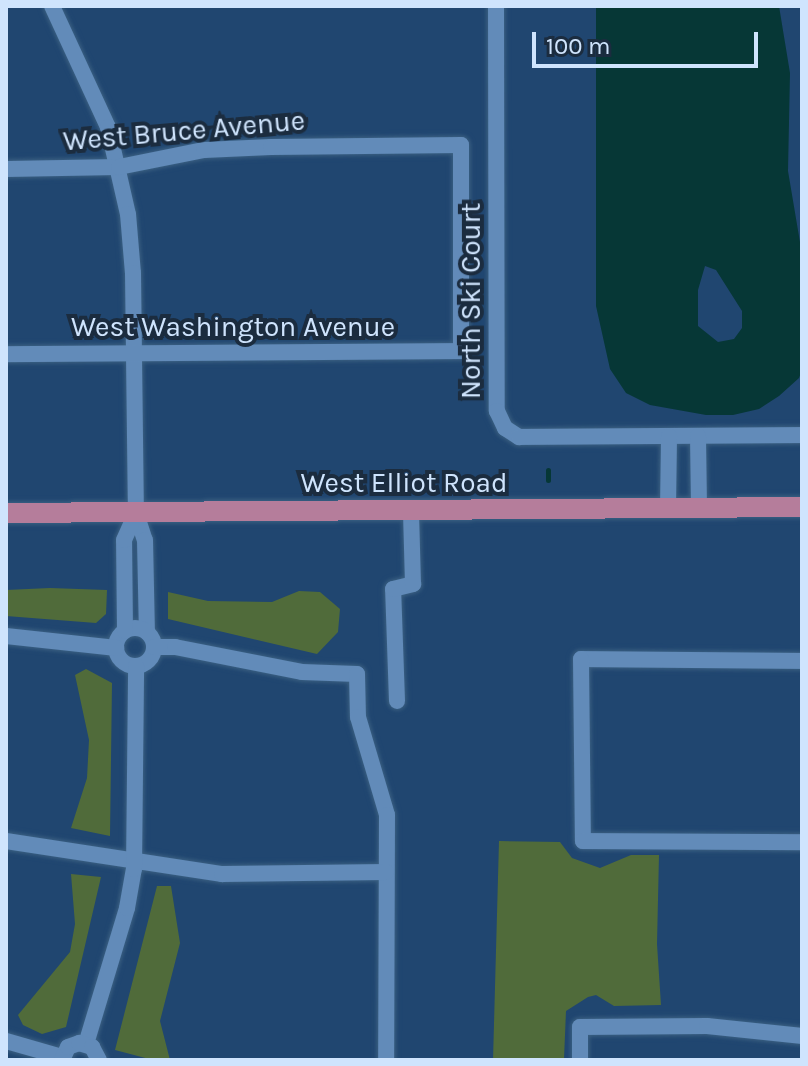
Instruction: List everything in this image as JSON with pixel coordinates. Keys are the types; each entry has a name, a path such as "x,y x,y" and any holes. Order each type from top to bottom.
{"main road":[{"name":"West Elliot Road","path":"6,513 802,507"}],"street":[{"path":"52,6 108,127 119,167 133,273 136,513 145,540 151,639 147,662 136,666 125,663 116,648"},
{"name":"North Ski Court","path":"496,6 499,420 511,434 519,437 802,435"},
{"name":"West Bruce Avenue","path":"6,169 119,167 204,150 461,145 461,351"},
{"name":"West Washington Avenue","path":"6,354 461,351"},
{"path":"668,509 669,436"},
{"path":"698,436 699,509"},
{"path":"397,701 393,589 413,584 411,511"},
{"path":"116,648 125,631 124,540 136,513"},
{"path":"125,631 136,628 151,639 175,647 302,672 357,674 358,717 387,815 386,1060"},
{"path":"6,636 116,648"},
{"path":"802,661 581,659 583,841 802,842"},
{"path":"86,1044 127,908 134,861 136,666"},
{"path":"6,841 177,869 261,876 386,872"},
{"path":"580,1060 580,1027 707,1026 802,1036"},
{"path":"6,1041 62,1059 74,1044 86,1044 96,1052 99,1060"}],"green space":[{"path":"6,590 107,590 106,614 96,623 6,616"},
{"path":"299,591 320,592 340,609 338,632 317,654 168,619 168,592 208,601 272,602"},
{"path":"86,669 112,683 110,836 71,828 87,778 89,740 75,675"},
{"path":"499,841 560,842 572,858 600,868 631,855 659,855 657,944 661,1005 614,1006 596,995 588,997 566,1011 564,1060 493,1060"},
{"path":"71,874 101,877 66,1027 42,1034 23,1025 18,1015 70,952 75,924"},
{"path":"157,886 171,886 180,943 160,1021 170,1060 153,1060 115,1050"}],"shaded area":[{"path":"596,6 779,6 790,73 788,171 802,254 802,370 799,378 759,409 733,415 706,415 650,405 626,393 610,369 596,306","holes":["705,266 716,270 742,311 742,328 734,339 718,342 698,326 698,290"]}],"waterway":[{"path":"548,470 548,480"}]}
